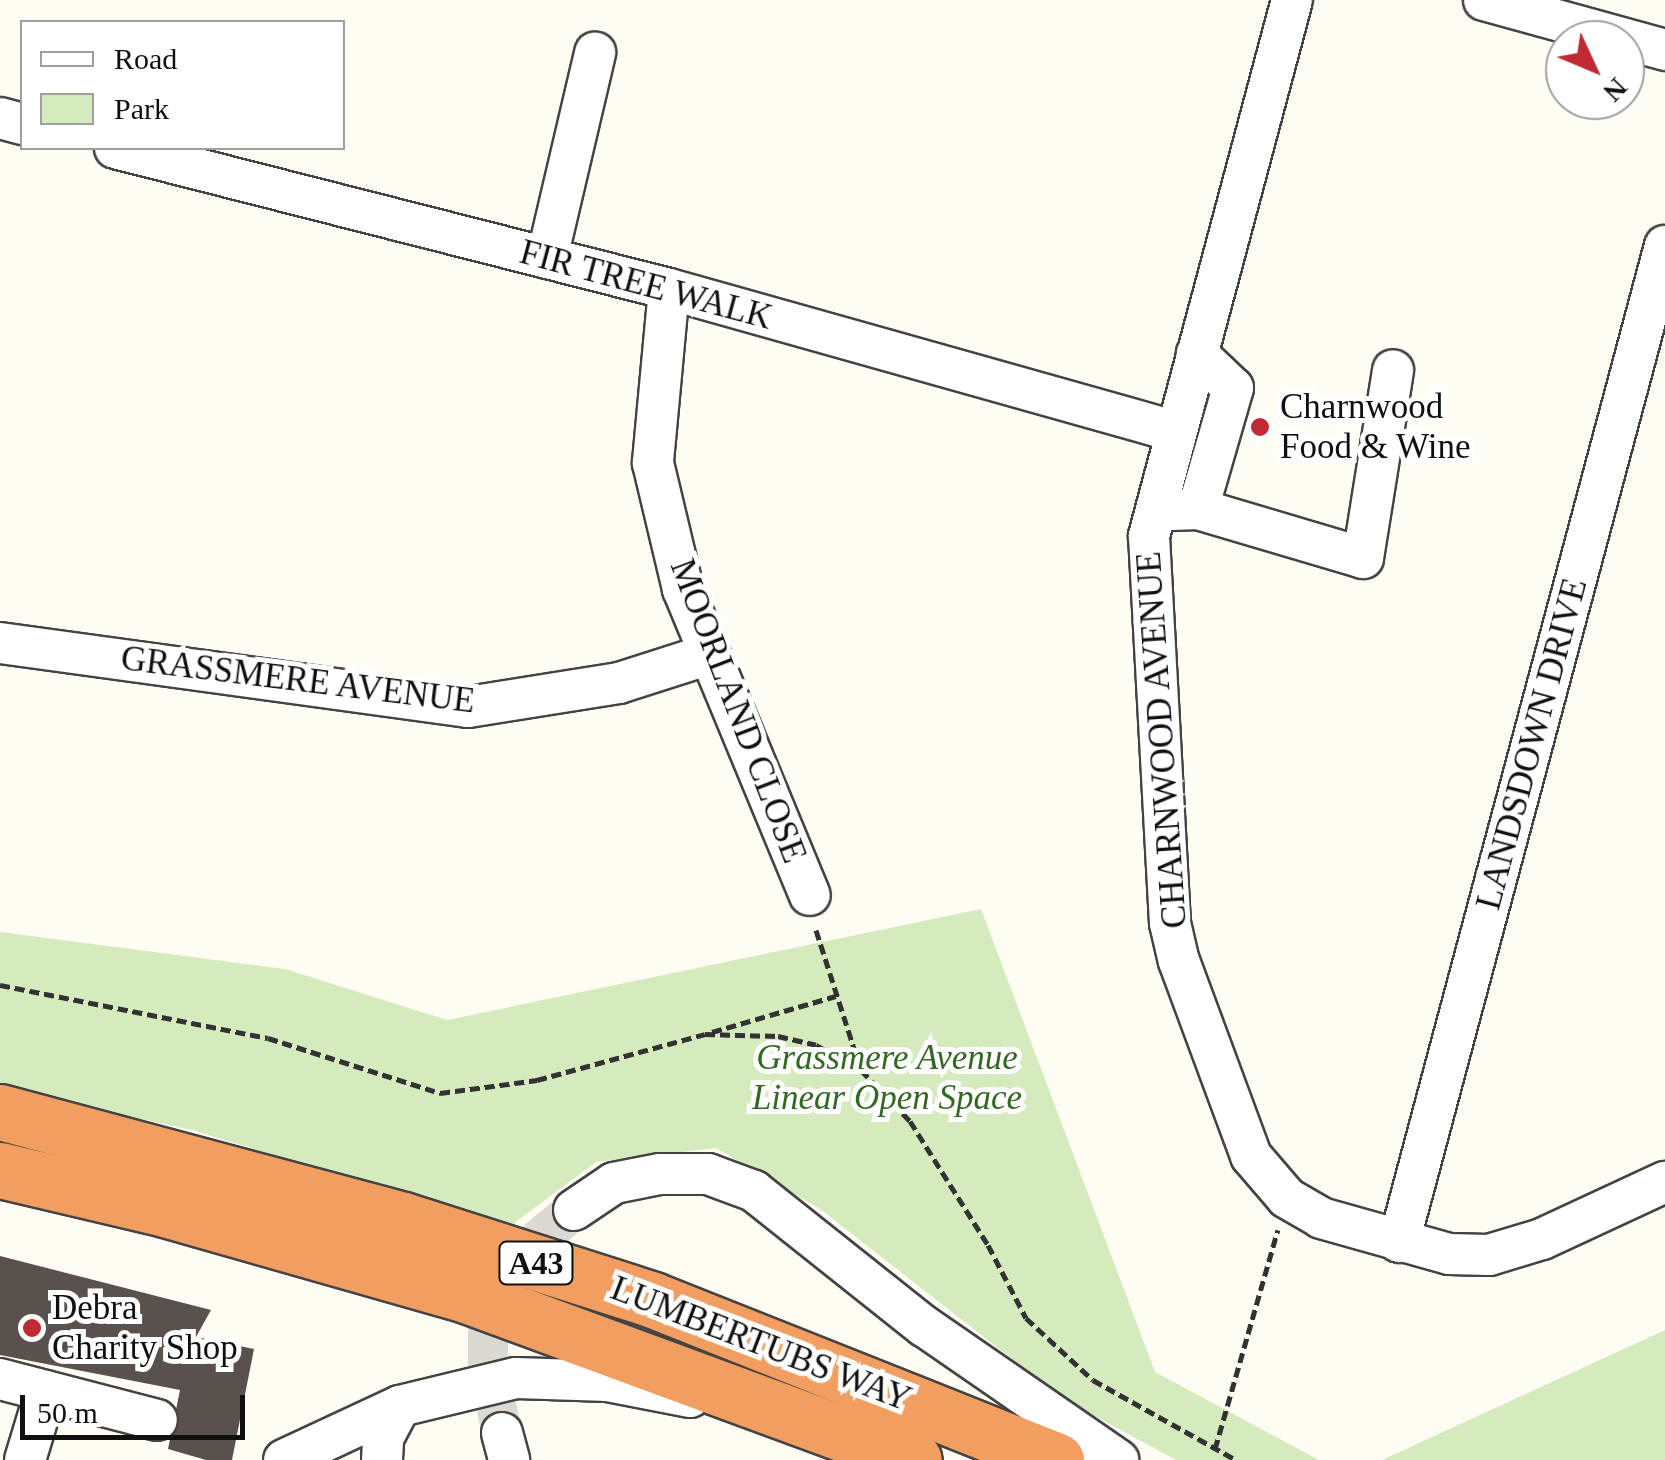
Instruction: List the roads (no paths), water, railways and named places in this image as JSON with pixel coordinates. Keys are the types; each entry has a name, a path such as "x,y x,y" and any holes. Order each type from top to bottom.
{"highway":[{"name":"LUMBERTUBS WAY","path":"0,1112 402,1220 653,1300 1056,1460"},
{"name":"LUMBERTUBS WAY","path":"0,1170 165,1209 466,1296 914,1460"}],"street":[{"name":"CHARNWOOD AVENUE","path":"1292,0 1149,536 1170,922 1179,962 1251,1156 1287,1198 1321,1218 1448,1254 1489,1255 1542,1239 1665,1182"},
{"path":"1484,0 1665,50"},
{"path":"547,258 596,53"},
{"name":"FIR TREE WALK","path":"123,150 669,289 1174,431"},
{"name":"LANDSDOWN DRIVE","path":"1399,1242 1665,246"},
{"name":"MOORLAND CLOSE","path":"669,289 653,463 683,589 810,895"},
{"name":"CHARNWOOD AVENUE","path":"1153,511 1198,508 1233,388 1197,354"},
{"path":"1198,508 1363,558 1392,370"},
{"name":"GRASSMERE AVENUE","path":"0,643 468,707 619,683 710,654"},
{"path":"574,1210 614,1183 660,1174 708,1174 754,1191 924,1326 1118,1460"},
{"path":"308,1456 400,1406 516,1378 608,1381 682,1398 744,1395"},
{"path":"0,1379 158,1420"},
{"path":"25,1460 46,1391"},
{"path":"382,1460 383,1438 400,1406"}],"tunnel":[{"path":"502,1433 488,1366 488,1323 504,1284 534,1243 574,1210"}],"place":[{"name":"Charnwood Food & Wine","path":"1260,427"},
{"name":"Debra Charity Shop","path":"32,1328"}],"park label":[{"name":"Grassmere Avenue Linear Open Space","path":"887,1078"}]}
